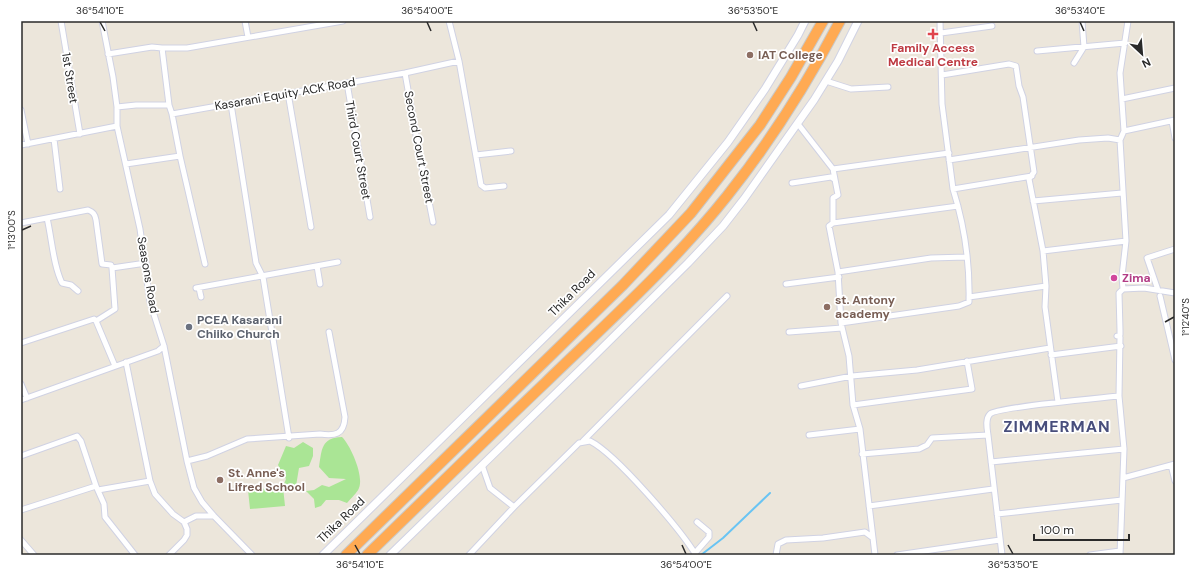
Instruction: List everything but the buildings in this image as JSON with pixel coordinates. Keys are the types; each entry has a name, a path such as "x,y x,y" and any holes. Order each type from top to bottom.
{"highway":[{"path":"346,555 623,285 686,218 716,183 760,125 791,77 823,21"},
{"path":"367,555 630,301 702,225 726,197 770,137 802,89 840,21"}],"main road":[{"name":"Thika Road","path":"323,555 668,215 747,117 794,42 805,21"},
{"path":"390,555 688,263 723,226 798,124 838,61 858,21"}],"street":[{"name":"1st Street","path":"61,21 80,134"},
{"name":"Seasons Road","path":"102,21 117,107 117,126 146,263 150,302 164,346 187,461 197,495 249,554"},
{"path":"245,21 248,37"},
{"path":"108,54 152,47 187,48 343,21"},
{"path":"449,21 459,61 482,187 504,186"},
{"path":"789,332 842,326 959,306 970,302 966,257 958,206 953,189 942,104 940,21"},
{"path":"1074,63 1084,47 1082,21"},
{"path":"1090,555 1120,553 1124,449 1119,396 1121,346 1120,337 1118,336 1120,335 1119,293 1123,289 1122,272 1126,241 1120,140 1124,131 1120,73 1128,21"},
{"path":"941,33 992,26"},
{"path":"1036,51 1125,43"},
{"path":"162,48 169,105 205,264"},
{"name":"Kasarani Equity ACK Road","path":"172,114 405,73 459,61"},
{"path":"942,75 1015,64 1019,86 1024,97 1034,172 1030,178 1043,251 1046,286 1045,308 1058,402"},
{"name":"Second Court Street","path":"405,73 433,222"},
{"path":"826,80 851,89 888,87"},
{"name":"Third Court Street","path":"347,83 370,217"},
{"path":"1122,99 1175,88"},
{"path":"288,93 311,227"},
{"path":"231,104 256,263 263,277 289,438"},
{"path":"117,107 136,105 169,105"},
{"path":"21,110 28,144"},
{"path":"1124,131 1173,120 1175,138"},
{"path":"798,124 833,169 838,194 832,198 833,223"},
{"path":"21,145 117,126"},
{"path":"949,160 1030,147 1101,138 1120,140"},
{"path":"54,139 60,189"},
{"path":"476,156 511,151"},
{"path":"833,169 948,153"},
{"path":"126,164 180,156"},
{"path":"953,189 1033,175"},
{"path":"792,182 831,177 834,179"},
{"path":"1033,201 1122,193"},
{"path":"875,555 860,429 854,405 852,376 842,326 838,275 829,226 833,223 958,206"},
{"path":"21,223 88,210 95,215 102,264 111,265 112,268 115,309 96,321 94,319 21,343"},
{"path":"47,218 56,259 56,272 62,283 71,285 78,291"},
{"path":"1043,251 1126,241"},
{"path":"1158,290 1147,258 1175,249"},
{"path":"786,284 931,258 966,257"},
{"path":"201,297 197,288 338,262"},
{"path":"112,268 146,263"},
{"path":"317,266 320,284"},
{"path":"970,297 1046,286"},
{"path":"1123,289 1158,290 1175,293"},
{"path":"469,555 490,535 514,507 583,441 727,296"},
{"path":"1160,296 1175,360"},
{"path":"96,321 115,366"},
{"path":"187,461 207,456 247,439 289,438 320,434 331,435 341,431 344,426 345,418 330,332"},
{"path":"21,400 158,351 164,346"},
{"path":"1051,355 1121,346"},
{"path":"801,386 852,376 917,370 1050,348"},
{"path":"854,405 972,390 967,361"},
{"path":"126,362 150,481 155,494 184,522 187,535 169,555"},
{"path":"21,384 27,398"},
{"path":"1002,555 987,418 991,413 1058,402 1119,396"},
{"path":"809,435 860,429"},
{"path":"862,454 919,449 927,445 932,438 988,435"},
{"path":"21,456 77,436 81,441 104,504 104,513 135,555"},
{"path":"583,441 590,441 594,443 627,473 671,522 695,554 709,537 709,532 697,522"},
{"path":"991,462 1124,449"},
{"path":"1123,478 1173,464 1175,481"},
{"path":"482,465 486,481 490,488 514,507"},
{"path":"21,510 97,488 150,481"},
{"path":"869,506 994,489"},
{"path":"997,514 1122,500"},
{"path":"184,522 196,516 214,516"},
{"path":"776,555 778,544 786,540 823,538 865,532 873,538"},
{"path":"21,540 34,555"},
{"path":"897,555 1000,540"}],"green space":[{"path":"342,437 346,441 356,461 360,476 359,488 347,503 339,500 326,500 321,506 315,508 314,499 306,491 314,490 322,485 329,487 346,479 329,478 319,467 322,450 326,442"},
{"path":"303,442 313,448 313,456 309,466 299,468 296,486 284,484 286,479 278,465 286,446 294,448"},
{"path":"283,487 285,506 250,509 248,490"}],"waterway":[{"path":"701,555 723,538 770,493"}],"place":[{"name":"Family Access Medical Centre","path":"933,34"},
{"name":"IAT College","path":"750,55"},
{"name":"Zima","path":"1114,278"},
{"name":"st. Antony academy","path":"827,307"},
{"name":"PCEA Kasarani Chiiko Church","path":"189,327"},
{"name":"St. Anne's Lifred School","path":"220,480"}],"district":[{"name":"ZIMMERMAN","path":"1057,426"}]}
